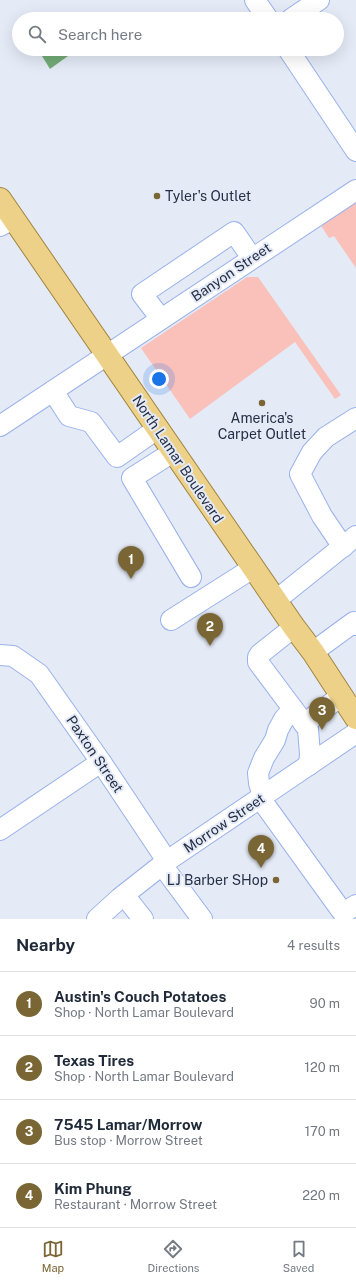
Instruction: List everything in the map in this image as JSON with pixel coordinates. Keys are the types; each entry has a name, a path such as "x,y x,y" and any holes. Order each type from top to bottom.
{"main road":[{"name":"North Lamar Boulevard","path":"0,199 7,222 107,355 275,601 313,652 356,718"}],"street":[{"path":"255,0 263,12"},
{"path":"301,12 319,0"},
{"path":"293,56 356,151"},
{"name":"Banyon Street","path":"0,426 356,190"},
{"path":"161,319 142,294 234,232 252,258"},
{"path":"53,391 69,416 91,422 117,457 157,429"},
{"path":"275,601 349,541 322,516 300,474 312,452 326,437 356,418"},
{"path":"174,452 132,478 191,577"},
{"path":"171,620 253,568"},
{"path":"313,652 355,623"},
{"path":"294,627 260,654 258,657 258,662 308,729 310,754 309,765"},
{"name":"Paxton Street","path":"6,655 39,674 101,762 202,919"},
{"path":"341,696 299,717 284,719 258,773 262,797 349,912"},
{"name":"Morrow Street","path":"97,919 124,895 165,863 356,733"},
{"path":"0,830 101,762"},
{"path":"124,895 143,919"}],"shaded area":[{"path":"42,56 68,56 50,69"},
{"path":"356,200 356,268 334,236 329,238 320,224"},
{"path":"247,277 258,277 341,395 335,399 295,342 190,419 141,348"}],"place":[{"name":"Tyler's Outlet","path":"157,196"},
{"name":"America's Carpet Outlet","path":"262,403"},
{"name":"Austin's Couch Potatoes","path":"131,579"},
{"name":"Texas Tires","path":"210,646"},
{"name":"7545 Lamar/Morrow","path":"322,730"},
{"name":"Kim Phung","path":"261,868"},
{"name":"LJ Barber SHop","path":"276,880"}]}
